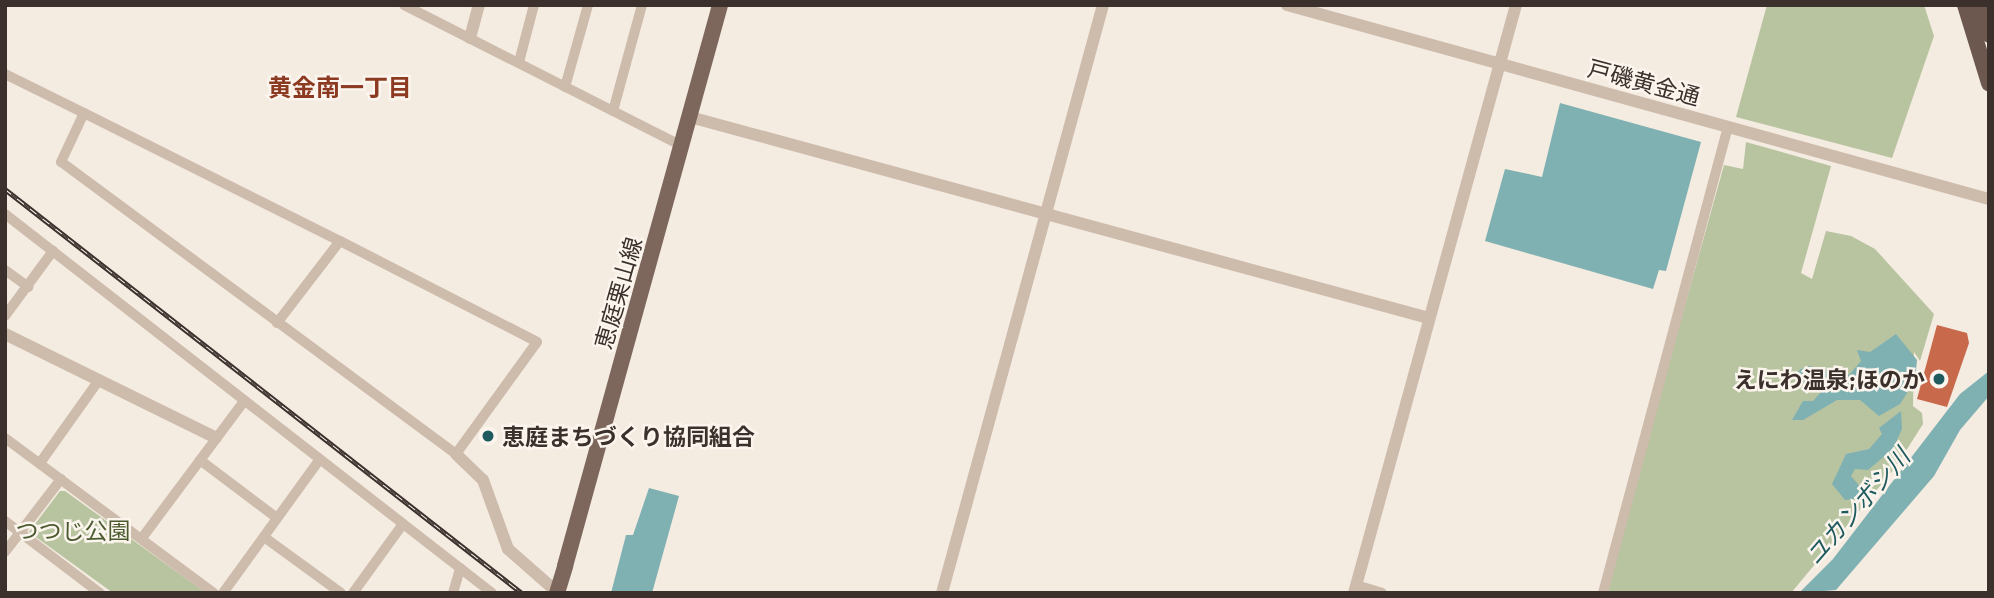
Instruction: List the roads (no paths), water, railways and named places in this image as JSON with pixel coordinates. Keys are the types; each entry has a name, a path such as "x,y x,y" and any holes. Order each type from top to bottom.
{"highway":[{"path":"1965,5 1989,83"},
{"path":"1980,5 1989,35"}],"main road":[{"name":"恵庭栗山線","path":"557,593 720,5"}],"street":[{"path":"404,5 418,8 470,38 682,146"},
{"path":"470,38 479,5"},
{"path":"519,62 534,5"},
{"path":"565,87 588,5"},
{"path":"613,111 642,5"},
{"path":"942,593 1103,5"},
{"name":"戸磯黄金通","path":"1287,5 1989,199"},
{"path":"1382,593 1355,589 1516,5"},
{"path":"5,74 537,342 456,454"},
{"path":"84,113 61,162 456,454 482,480 508,549 557,593"},
{"path":"690,117 1046,210 1429,318"},
{"path":"1603,593 1728,127"},
{"path":"5,214 492,593"},
{"path":"277,323 340,241"},
{"path":"5,316 53,251"},
{"path":"5,270 28,287"},
{"path":"5,334 216,438"},
{"path":"40,463 99,380"},
{"path":"142,538 244,401"},
{"path":"5,438 215,593"},
{"path":"223,593 320,459"},
{"path":"200,460 277,518"},
{"path":"5,552 61,479"},
{"path":"5,521 100,593"},
{"path":"353,593 403,524"},
{"path":"264,537 341,593"},
{"path":"453,593 460,568"}],"water":[{"path":"1560,103 1701,142 1666,271 1659,270 1653,289 1485,241 1505,169 1542,177"},
{"path":"1896,334 1917,360 1915,381 1900,404 1879,416 1860,400 1837,400 1803,420 1792,420 1803,401 1813,401 1821,392 1792,377 1801,369 1809,366 1849,375 1861,361 1857,350 1870,352"},
{"path":"1989,371 1989,396 1960,430 1934,476 1836,590 1799,593 1833,559 1960,394"},
{"path":"1901,411 1902,429 1893,449 1868,470 1855,469 1851,476 1862,489 1855,499 1845,500 1832,484 1846,454 1869,449 1882,434 1879,428"},
{"path":"649,488 679,496 652,593 611,593 626,535 633,535"}],"railway":[{"path":"5,189 522,593"}],"place":[{"name":"えにわ温泉;ほのか","path":"1939,379"},
{"name":"恵庭まちづくり協同組合","path":"488,436"}],"district":[{"name":"黄金南一丁目","path":"340,87"}],"water label":[{"name":"ユカンボシ川","path":"1857,506"}],"park label":[{"name":"つつじ公園","path":"73,530"}]}
